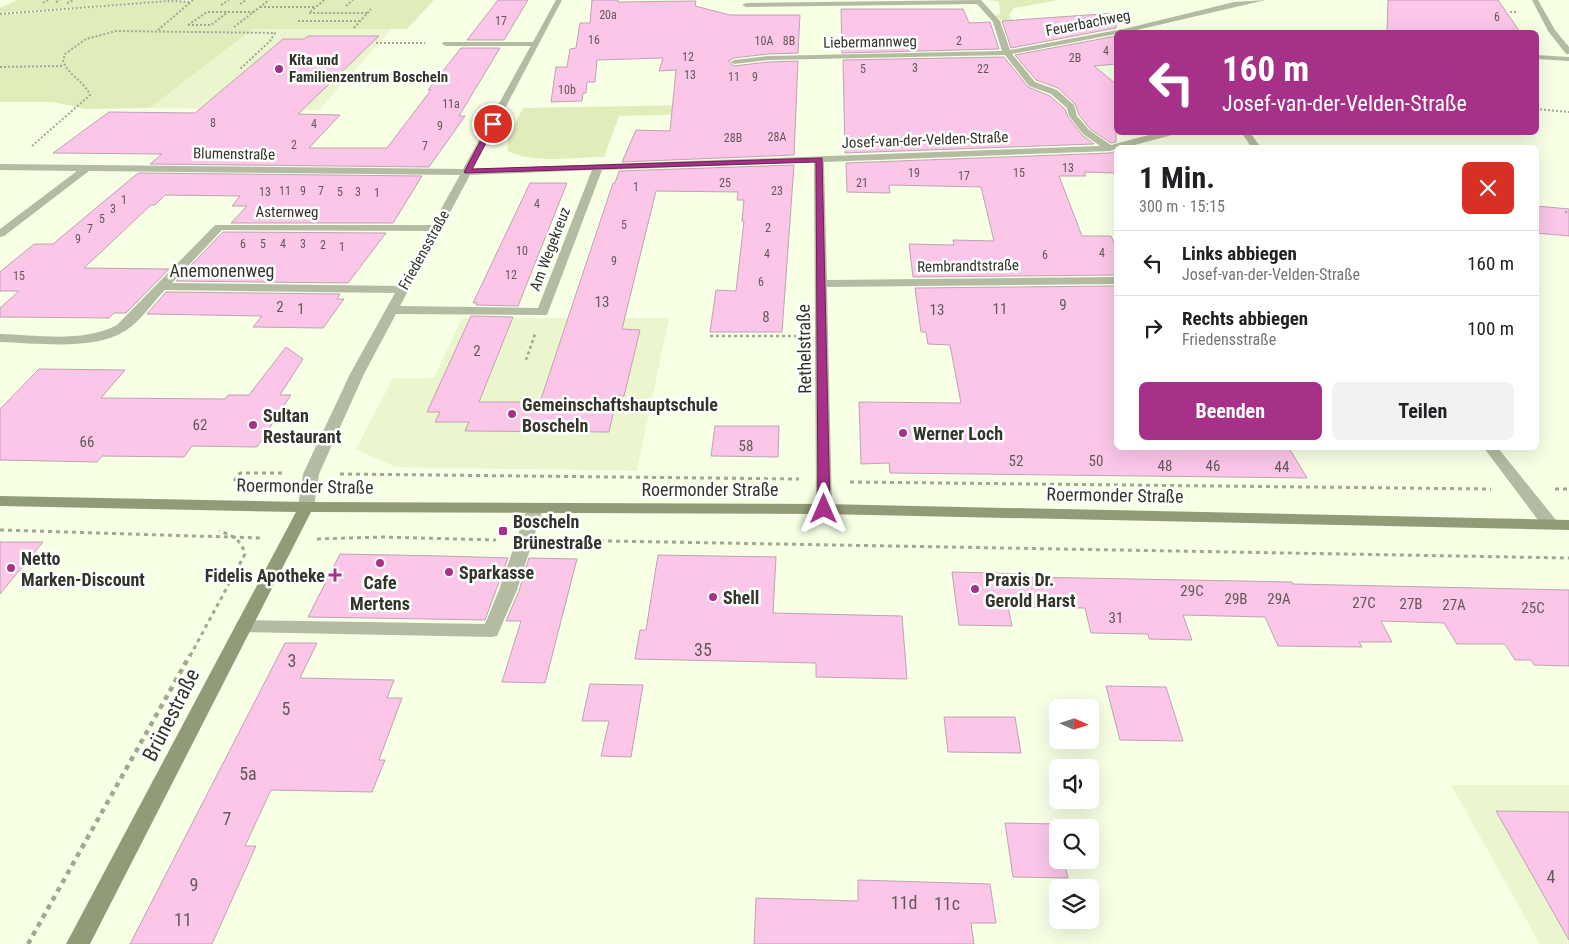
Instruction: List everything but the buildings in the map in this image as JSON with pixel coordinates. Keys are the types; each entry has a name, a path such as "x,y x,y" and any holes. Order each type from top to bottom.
{"main road":[{"name":"Roermonder Straße","path":"0,501 306,507 824,509 1569,525"},
{"name":"Brünestraße","path":"78,944 306,507"}],"street":[{"name":"Friedensstraße","path":"306,507 312,474 357,374 559,0"},
{"name":"Feuerbachweg","path":"1128,30 1234,4 1263,0"},
{"path":"1535,0 1547,23 1569,52"},
{"path":"746,5 977,1 996,21 1007,53 1032,84 1054,92 1071,107 1073,116 1086,132 1110,148"},
{"name":"Feuerbachweg","path":"1007,53 1114,33"},
{"path":"446,44 535,44"},
{"name":"Liebermannweg","path":"734,62 768,58 1007,53"},
{"path":"1539,57 1569,58"},
{"name":"Josef-van-der-Velden-Straße","path":"1122,145 1161,135"},
{"name":"Josef-van-der-Velden-Straße","path":"467,172 819,160 1114,147"},
{"name":"Rethelstraße","path":"819,160 824,509"},
{"name":"Blumenstraße","path":"3,167 467,172"},
{"path":"0,234 87,168"},
{"name":"Am Wegekreuz","path":"392,310 543,312 598,168"},
{"name":"Asternweg","path":"162,286 219,227 437,228"},
{"name":"Rembrandtstraße","path":"821,284 1114,280"},
{"name":"Anemonenweg","path":"0,338 88,339 107,336 122,327 162,286 403,290"},
{"path":"1492,450 1550,524"},
{"path":"244,626 491,631 508,590 535,509"}],"path":[{"path":"43,3 48,0"},
{"path":"56,2 60,0"},
{"path":"68,3 74,0"},
{"path":"221,5 229,0"},
{"path":"240,4 246,0"},
{"path":"234,27 269,0"},
{"path":"324,0 309,13 367,13"},
{"path":"346,6 352,0"},
{"path":"0,14 192,1"},
{"path":"158,31 192,1"},
{"path":"260,7 316,7"},
{"path":"354,28 371,10"},
{"path":"228,12 211,25 188,25 206,12 228,12 254,12"},
{"path":"298,21 361,21"},
{"path":"64,66 65,54 86,39 98,34 116,31 275,33 270,41 239,70"},
{"path":"376,43 446,44"},
{"path":"0,68 64,66 82,80 87,86 90,95 3,167"},
{"path":"1539,109 1569,112"},
{"path":"710,336 822,336"},
{"path":"312,474 788,478 824,481 1569,489"},
{"path":"0,530 238,538 381,537 1569,558"},
{"path":"28,944 150,730 245,554 243,545 238,538 216,530"}],"shaded area":[{"path":"17,0 191,0 0,13 0,8"},
{"path":"193,0 434,0 407,29 253,29 150,108 86,109 53,102 0,102 0,15 191,2"},
{"path":"988,0 1059,0 1014,8 1009,15 1014,22 1006,24 996,16 1000,13 999,2"},
{"name":"Kita und Familienzentrum Boscheln","path":"253,29 392,29 319,110 150,108"},
{"path":"694,105 694,114 619,116 604,157 542,159 518,155 508,151 508,140 523,108"},
{"name":"Gemeinschaftshauptschule Boscheln","path":"462,318 669,318 637,471 395,467 356,449 393,378 434,378"},
{"path":"1451,785 1569,785 1569,944 1540,944"}],"place":[{"name":"Kita und Familienzentrum Boscheln","path":"279,69"},
{"name":"Gemeinschaftshauptschule Boscheln","path":"512,414"},
{"name":"Sultan Restaurant","path":"253,425"},
{"name":"Werner Loch","path":"903,433"},
{"name":"Boscheln Brünestraße","path":"503,531"},
{"name":"Cafe Mertens","path":"380,563"},
{"name":"Netto Marken-Discount","path":"11,568"},
{"name":"Sparkasse","path":"449,572"},
{"name":"Fidelis Apotheke","path":"335,575"},
{"name":"Praxis Dr. Gerold Harst","path":"975,589"},
{"name":"Shell","path":"713,597"}],"route":[{"path":"493,124 467,172 819,160 824,509"}]}
